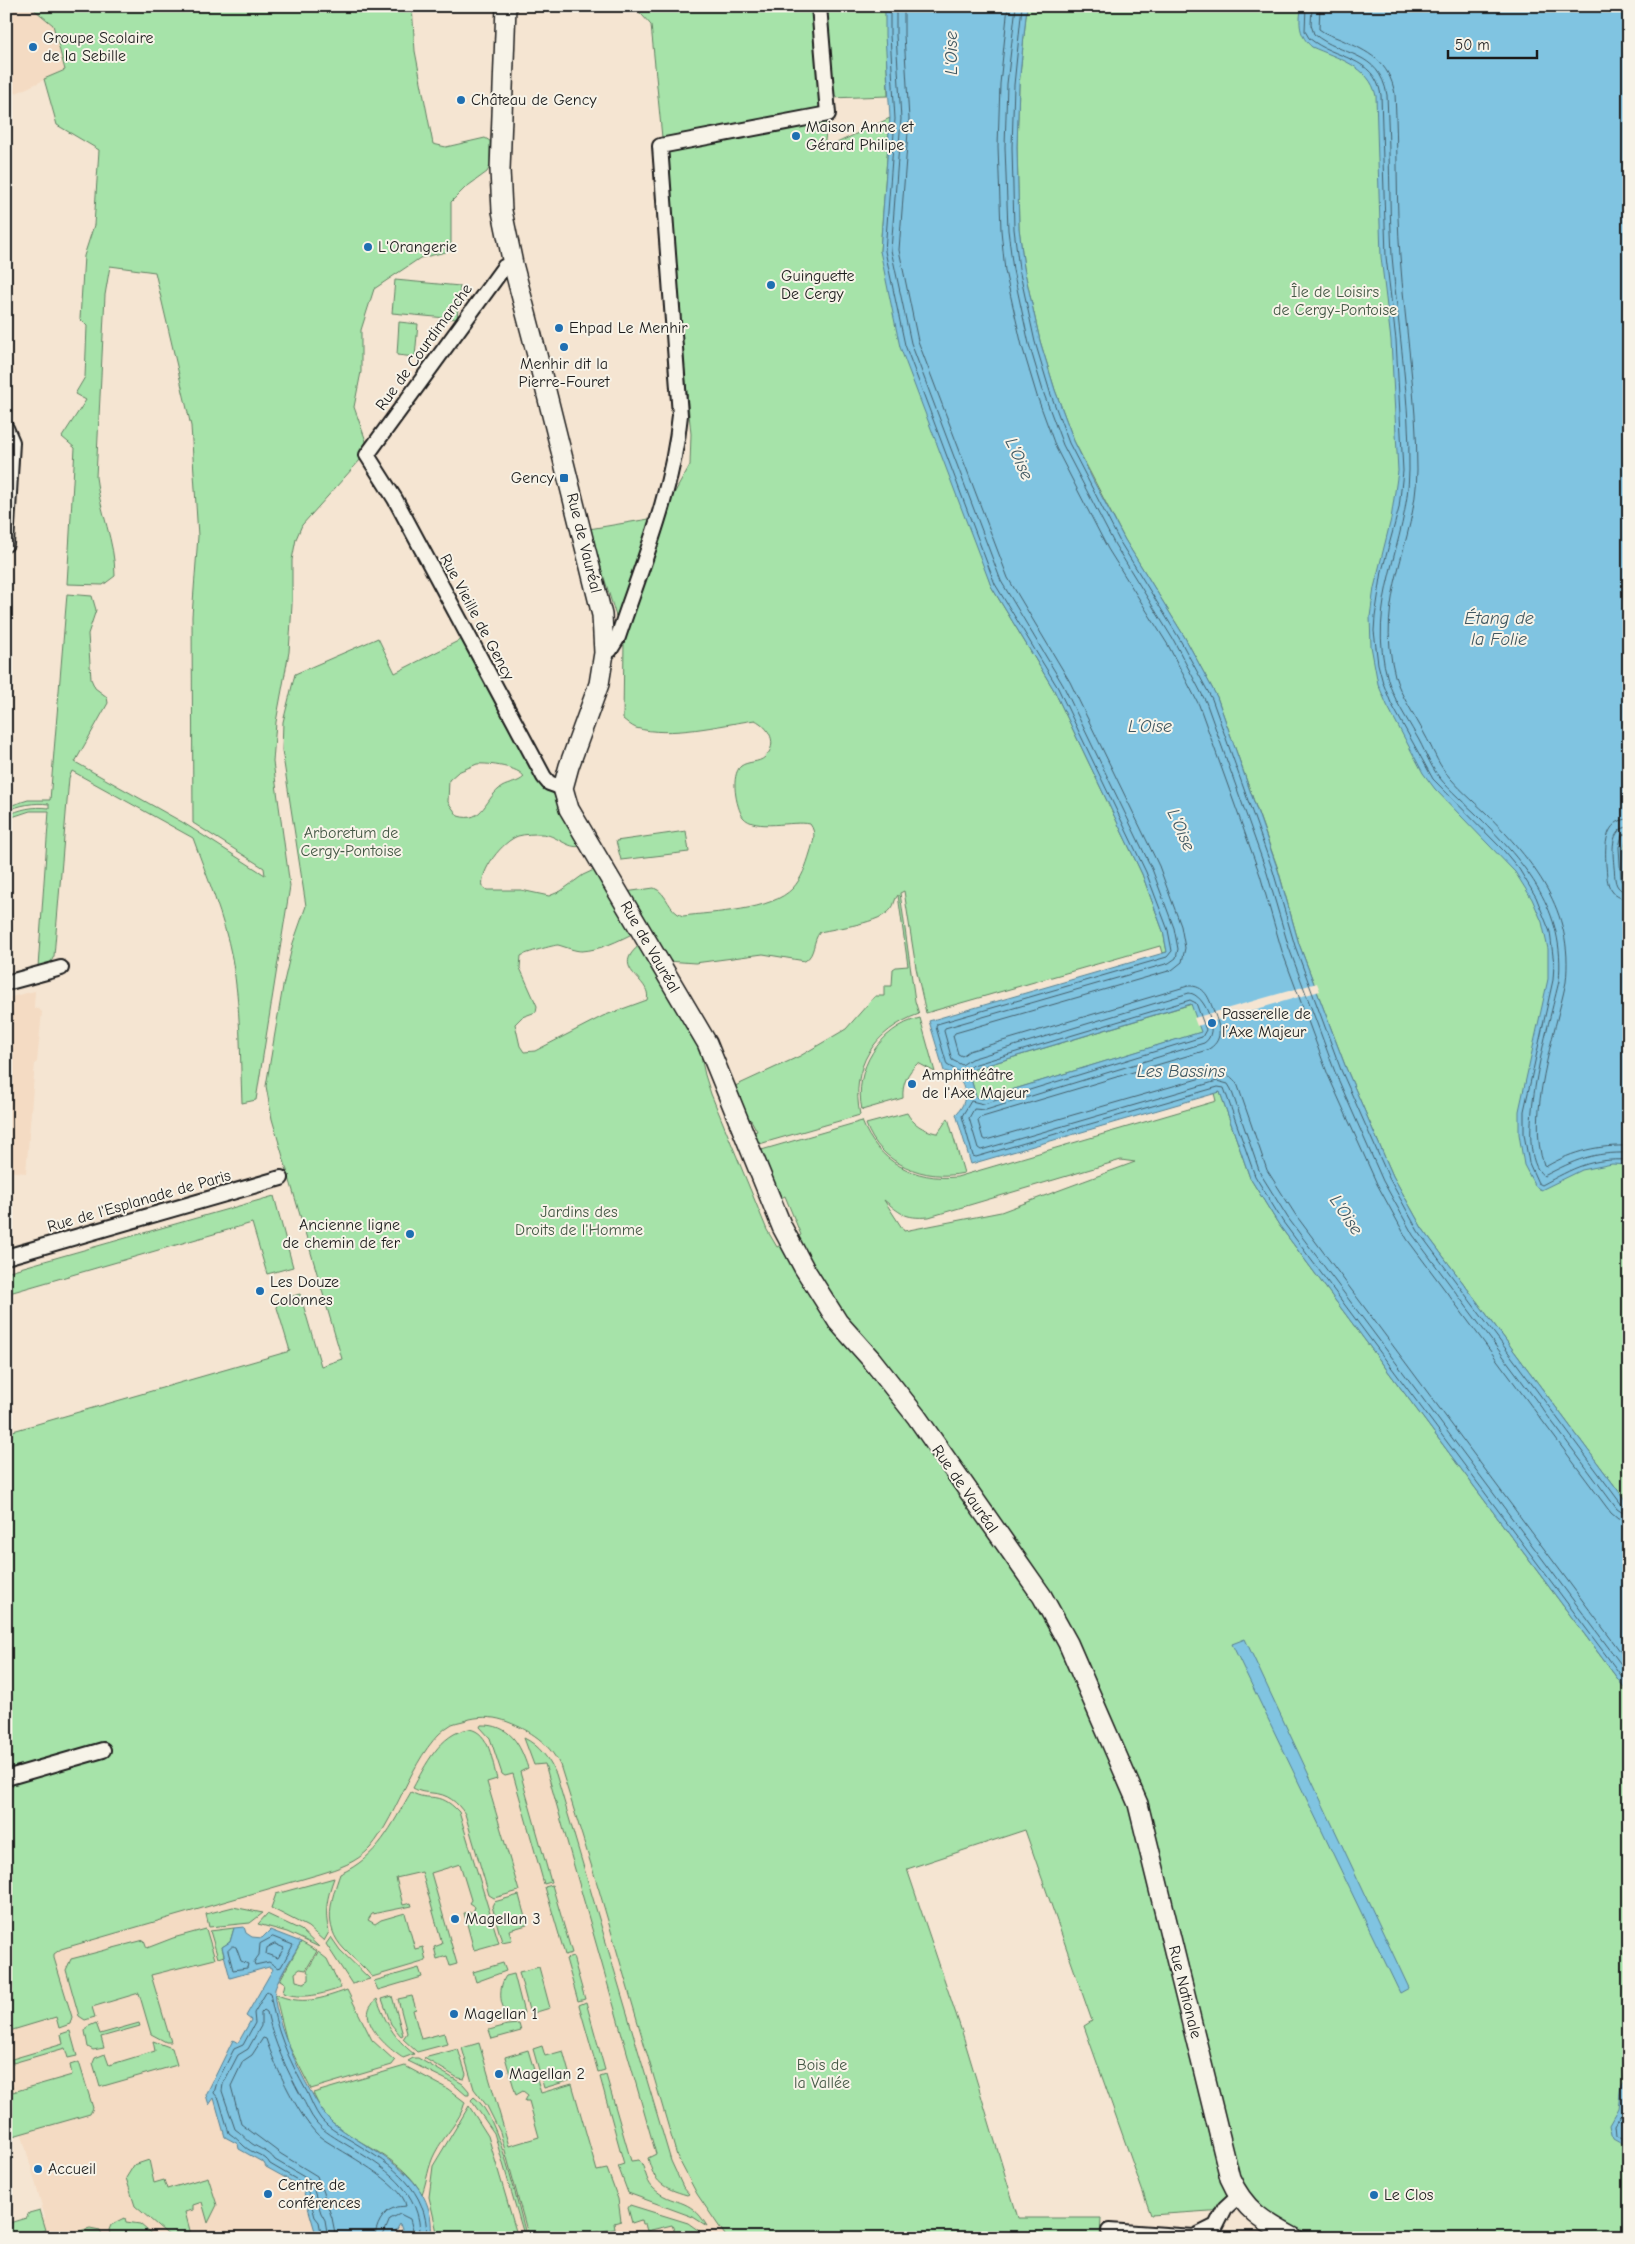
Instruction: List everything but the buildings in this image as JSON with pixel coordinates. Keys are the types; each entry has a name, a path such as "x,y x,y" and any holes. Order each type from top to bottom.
{"street":[{"name":"Rue de Vauréal","path":"506,6 500,170 502,211 513,264 540,363 602,615 604,653 599,684 569,766 563,788 569,808 707,1043 782,1227 804,1268 838,1322 871,1359 916,1416 1042,1596 1068,1643 1103,1724"},
{"path":"604,653 610,650 618,637 666,490 678,439 680,415 660,146 828,114 818,6"},
{"name":"Rue de Courdimanche","path":"367,455 504,267 513,264"},
{"path":"6,428 12,442 6,544"},
{"name":"Rue Vieille de Gency","path":"367,455 394,499 544,777 549,783 563,788"},
{"path":"6,983 61,968"},
{"name":"Rue de l'Esplanade de Paris","path":"6,1257 281,1178"},
{"name":"Rue Nationale","path":"1103,1724 1138,1804 1226,2162 1238,2196 1259,2216 1294,2238"},
{"path":"6,1778 103,1750"},
{"path":"1109,2231 1125,2236 1194,2237 1216,2226 1225,2208 1238,2196"}],"shaded area":[{"name":"Groupe Scolaire de la Sebille","path":"6,6 30,6 53,25 65,70 6,98"},
{"path":"35,991 34,1008 42,1012 37,1062 35,1063 26,1173 6,1171 6,998"},
{"path":"417,1384 740,2238 6,2238 6,2228 45,2217 18,2121 6,2123 6,1502"}],"green space":[{"path":"30,6 412,6 415,51 433,144 446,147 485,138 490,141 490,166 487,172 465,188 451,202 451,247 446,252 420,258 374,289 361,330 361,372 354,407 366,441 361,459 302,525 296,539 292,560 289,652 276,722 273,762 290,886 256,1100 242,1103 239,1012 232,958 220,912 193,838 72,771 69,778 54,956 51,962 38,967 49,811 30,811 6,819 6,816 22,810 38,807 49,808 49,804 43,803 22,806 6,811 6,807 28,800 50,800 67,594 92,596 96,610 88,634 91,679 95,688 107,697 108,703 75,762 182,822 265,875 264,868 193,823 192,616 198,536 191,426 155,272 110,266 105,295 96,477 113,551 115,576 103,585 67,584 75,448 62,437 86,400 75,394 85,377 87,326 80,319 84,256 94,225 99,150 57,125 44,79 65,70 53,25"},
{"path":"634,6 885,6 888,96 830,98 824,149 890,118 880,251 991,586 1054,690 1142,874 1163,931 1167,952 1162,953 1160,946 926,1013 916,968 904,891 900,893 915,1001 919,1014 889,1030 869,1052 862,1066 859,1081 860,1115 756,1145 751,1133 757,1131 751,1120 747,1121 733,1087 800,1056 846,1029 875,996 884,996 884,986 892,986 893,969 908,966 898,895 891,909 878,918 820,932 811,955 805,961 763,954 695,963 667,961 625,892 654,888 659,890 674,911 683,916 741,909 771,902 783,896 796,884 807,863 814,838 810,824 756,824 743,817 740,812 735,791 738,770 744,764 763,759 771,747 771,736 760,723 755,720 695,730 664,732 636,728 623,719 624,642 589,529 661,517 690,465 691,434 651,25"},
{"name":"Île de Loisirs de Cergy-Pontoise","path":"1027,6 1629,6 1629,1505 1422,1228 1393,1176 1346,1068 1299,944 1278,869 1217,697 1184,636 1125,540 1074,441 1055,390 1040,341 1024,268 1019,228 1017,147 1019,85"},
{"path":"395,280 460,286 457,319 392,313"},
{"path":"399,322 418,324 415,357 397,355"},
{"path":"378,638 395,673 462,639 528,762 538,777 553,793 560,810 581,846 571,846 552,836 541,834 518,836 506,844 493,857 485,873 483,887 487,890 521,890 549,896 561,891 583,875 596,869 634,933 609,945 595,949 582,951 558,945 521,956 520,968 537,1006 536,1012 522,1017 515,1024 520,1046 524,1052 535,1051 603,1016 647,1000 647,992 634,974 628,961 632,953 641,944 699,1048 711,1094 767,1230 777,1247 801,1235 785,1196 779,1199 758,1151 862,1121 878,1148 899,1166 926,1176 957,1177 1216,1101 1214,1093 1220,1092 1250,1178 1279,1225 1629,1694 1629,2238 1309,2238 1239,2209 1151,2215 1084,2026 1092,2021 1025,1830 907,1869 962,2032 1018,2218 1101,2218 1100,2238 727,2238 697,2194 677,2156 599,1890 560,1765 550,1750 531,1733 516,1725 494,1718 475,1718 454,1723 439,1734 417,1764 380,1834 370,1848 359,1858 320,1874 61,1949 54,1954 54,1958 72,2017 70,2024 59,2028 56,2017 6,2032 6,1433 290,1351 275,1301 300,1294 321,1366 342,1359 272,1119 266,1086 283,986 293,943 306,906 282,750 283,722 295,674","holes":["477,764 510,768 524,777 496,791 479,813 467,817 458,816 448,802 449,780 458,772","1121,1160 1135,1162 1001,1212 904,1231 884,1200 908,1216 929,1217"]},
{"path":"686,831 689,852 621,860 616,841"},
{"path":"1192,1004 1202,1032 982,1099 976,1097 970,1075 974,1069"},
{"path":"920,1018 935,1072 918,1063 906,1079 903,1088 903,1098 862,1110 860,1095 862,1080 873,1052 893,1031 906,1023"},
{"path":"907,1113 919,1126 936,1133 938,1133 948,1118 964,1173 934,1175 920,1172 906,1167 882,1150 866,1124"},
{"path":"274,1196 293,1267 267,1274 252,1223 6,1294 6,1272"},
{"path":"481,1725 499,1728 507,1732 521,1751 528,1768 520,1772 551,1882 544,1884 513,1774 505,1776 502,1774 490,1738 480,1727"},
{"path":"469,1729 476,1731 482,1736 489,1749 497,1779 487,1782 519,1891 494,1898 489,1895 465,1814 455,1802 447,1797 413,1788 428,1761 442,1744 459,1732"},
{"path":"524,1738 543,1753 556,1774 671,2161 683,2187 689,2194 687,2195 666,2187 657,2179 650,2166 648,2158 656,2154 545,1764 534,1765"},
{"path":"411,1792 424,1797 440,1798 459,1812 499,1943 474,1950 464,1913 473,1912 475,1907 469,1903 471,1900 460,1864 431,1873 457,1964 450,1966 447,1956 437,1959 434,1947 442,1944 422,1872 396,1878 403,1905 411,1903 412,1906 372,1914 368,1920 375,1924 381,1920 405,1913 415,1949 423,1947 426,1961 372,1977 337,1940 333,1931 330,1913 334,1893 340,1874 353,1867 374,1850 390,1828"},
{"path":"334,1878 327,1905 329,1932 324,1941 308,1927 271,1908 276,1894"},
{"path":"552,1885 572,1953 565,1955 545,1887"},
{"path":"519,1895 527,1925 509,1930 512,1940 502,1942 492,1906 494,1902"},
{"path":"233,1907 263,1913 250,1923 209,1927 206,1914"},
{"path":"267,1914 301,1930 319,1947 287,1932 258,1924"},
{"path":"234,1928 230,1942 222,1947 224,1956 218,1958 210,1931"},
{"path":"206,1929 215,1959 151,1975 171,2042 166,2042 151,2034 139,1993 92,2007 95,2017 85,2020 79,2016 66,1970 71,1959 144,1940 147,1948 173,1938"},
{"path":"331,1937 340,1950 370,1979 352,1984 326,1944"},
{"path":"301,1942 317,1951 306,1970 300,1969 295,1973 296,1981 304,1983 309,1980 307,1971 318,1952 327,1959 341,1988 305,1996 283,1993 285,1983 280,1980"},
{"path":"573,1957 585,1999 578,2001 566,1959"},
{"path":"503,1963 506,1971 476,1982 473,1972"},
{"path":"539,1967 550,2008 530,2014 519,1972"},
{"path":"419,1968 422,1977 378,1990 374,1981"},
{"path":"514,1974 524,2013 511,2015 505,2011 501,2001 501,1990 506,1976"},
{"path":"347,1990 372,2040 395,2061 392,2065 311,2089 287,2042 275,1994 294,2000 311,2000"},
{"path":"392,1996 403,2035 401,2036 391,2024 382,1999"},
{"path":"412,1996 416,2009 413,2010 421,2039 444,2033 447,2044 417,2052 403,2039 407,2033 398,1999"},
{"path":"377,1999 391,2029 414,2054 403,2058 381,2040 375,2032 368,2014 370,2006"},
{"path":"586,2002 605,2070 598,2072 579,2005"},
{"path":"96,2023 100,2034 139,2023 140,2026 101,2037 104,2048 93,2050 88,2047 85,2031 87,2027"},
{"path":"519,2024 521,2031 492,2039 489,2030"},
{"path":"70,2031 77,2056 68,2058 65,2048 13,2063 12,2059 63,2044 61,2034"},
{"path":"153,2041 172,2048 177,2065 100,2087 93,2063 95,2058 105,2054 109,2065 155,2051"},
{"path":"479,2043 509,2146 539,2137 529,2101 525,2101 528,2095 523,2091 516,2095 505,2057 528,2050 541,2093 572,2084 597,2171 607,2169 618,2199 621,2221 614,2223 615,2229 589,2233 564,2232 563,2236 552,2235 552,2238 529,2238 500,2132 487,2106 474,2089 462,2048"},
{"path":"542,2046 545,2056 563,2051 571,2080 544,2088 533,2049"},
{"path":"458,2049 466,2074 464,2079 458,2078 424,2058"},
{"path":"418,2058 463,2084 469,2091 469,2095 466,2095 451,2082 408,2061"},
{"path":"79,2062 93,2108 90,2114 6,2138 6,2069 13,2092 72,2075 70,2065"},
{"path":"405,2066 448,2089 465,2102 456,2122 433,2158 422,2194 414,2181 404,2171 332,2122 321,2109 313,2093"},
{"path":"606,2075 631,2161 639,2160 648,2181 660,2194 687,2205 700,2216 707,2226 693,2217 628,2193 618,2166 624,2164 600,2077"},
{"path":"474,2097 492,2122 513,2184 527,2238 525,2238 494,2133 471,2100"},
{"path":"469,2106 488,2136 518,2238 446,2238 437,2232 429,2197 433,2166"},
{"path":"149,2160 154,2183 164,2180 167,2189 208,2177 217,2205 208,2223 202,2202 193,2205 193,2210 185,2212 192,2238 172,2238 135,2206 126,2178 134,2165"},
{"path":"630,2205 688,2223 709,2238 677,2238 672,2225 647,2231 645,2224 642,2224 641,2220 632,2223 628,2208"},
{"path":"40,2210 46,2230 20,2238 6,2238 6,2224 26,2218 29,2213"},
{"path":"125,2218 126,2222 140,2224 156,2238 111,2238 109,2230 111,2225"},
{"path":"90,2228 100,2230 104,2238 56,2238"}],"water":[{"name":"L’Oise","path":"885,6 1027,6 1019,85 1017,147 1019,228 1024,268 1040,341 1055,390 1074,441 1094,482 1125,540 1184,636 1217,697 1278,870 1299,944 1346,1068 1393,1176 1422,1228 1629,1505 1629,1694 1279,1225 1250,1178 1220,1092 971,1164 956,1114 964,1102 964,1088 957,1077 944,1071 929,1021 1167,952 1163,931 1142,874 1054,690 991,586 900,347 880,251 890,118","holes":["1191,1004 1201,1032 982,1099 976,1097 970,1075 974,1069"]},
{"name":"Étang de la Folie","path":"1302,6 1629,6 1629,830 1624,847 1629,896 1629,1165 1612,1164 1582,1170 1541,1190 1535,1186 1524,1165 1519,1134 1519,1111 1548,979 1548,949 1542,922 1532,899 1515,872 1435,789 1423,773 1378,684 1371,646 1370,617 1374,588 1391,519 1398,471 1391,340 1381,257 1376,96 1373,86 1360,70 1342,59 1312,47 1308,43 1301,29"},
{"path":"1245,1639 1409,1988 1400,1993 1232,1644"},
{"path":"244,1927 246,1933 252,1937 262,1938 270,1930 301,1942 275,1989 275,2001 279,2018 295,2059 315,2099 333,2123 383,2156 413,2181 424,2197 430,2216 431,2238 405,2238 400,2224 392,2238 317,2238 302,2187 266,2167 264,2163 239,2149 238,2144 225,2137 214,2098 209,2105 206,2095 233,2040 238,2043 251,2020 246,2016 273,1969 269,1967 230,1978 222,1947 230,1942 234,1928"},
{"path":"1629,2076 1629,2147 1613,2138 1610,2124 1619,2108 1622,2085"}],"pier":[{"path":"1317,983 1320,991 1197,1026 1194,1018"}],"place":[{"name":"Groupe Scolaire de la Sebille","path":"33,47"},
{"name":"Château de Gency","path":"461,100"},
{"name":"Maison Anne et Gérard Philipe","path":"796,136"},
{"name":"L'Orangerie","path":"368,247"},
{"name":"Guinguette De Cergy","path":"771,285"},
{"name":"Ehpad Le Menhir","path":"559,328"},
{"name":"Menhir dit la Pierre-Fouret","path":"564,347"},
{"name":"Gency","path":"564,478"},
{"name":"Passerelle de l’Axe Majeur","path":"1212,1023"},
{"name":"Amphithéâtre de l'Axe Majeur","path":"912,1084"},
{"name":"Ancienne ligne de chemin de fer","path":"410,1234"},
{"name":"Les Douze Colonnes","path":"260,1291"},
{"name":"Magellan 3","path":"455,1919"},
{"name":"Magellan 1","path":"454,2014"},
{"name":"Magellan 2","path":"499,2074"},
{"name":"Accueil","path":"38,2169"},
{"name":"Centre de conférences","path":"268,2194"},
{"name":"Le Clos","path":"1374,2195"}],"water label":[{"name":"L'Oise","path":"951,53"},
{"name":"L'Oise","path":"1019,459"},
{"name":"L'Oise","path":"1181,830"},
{"name":"Les Bassins","path":"1181,1071"},
{"name":"L'Oise","path":"1346,1215"}],"park label":[{"name":"Arboretum de Cergy‐Pontoise","path":"351,842"},
{"name":"Jardins des Droits de l'Homme","path":"579,1221"},
{"name":"Bois de la Vallée","path":"822,2074"}]}
